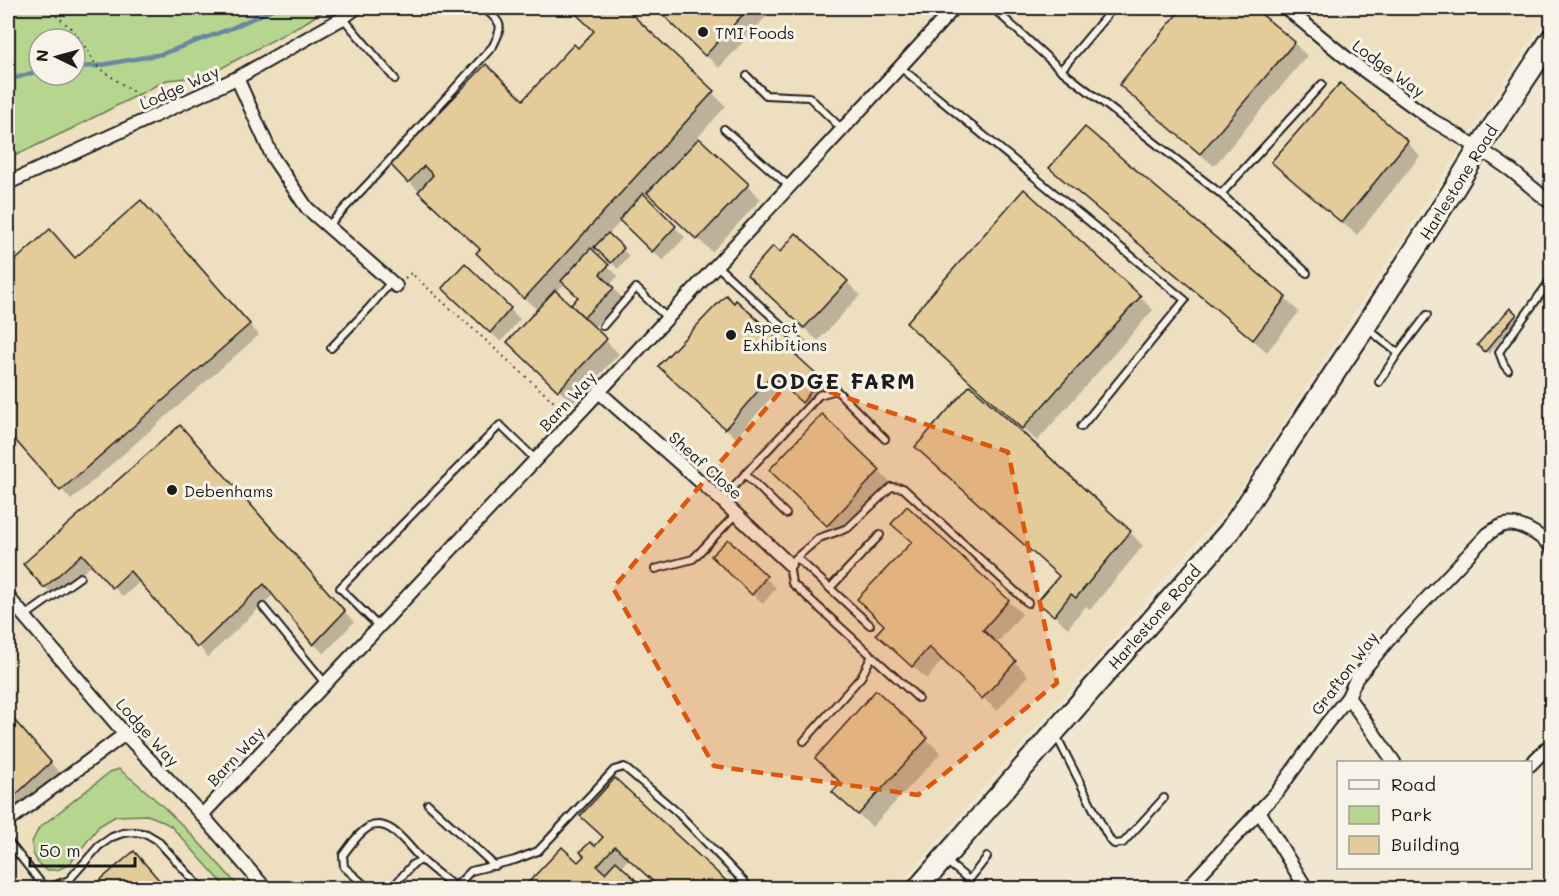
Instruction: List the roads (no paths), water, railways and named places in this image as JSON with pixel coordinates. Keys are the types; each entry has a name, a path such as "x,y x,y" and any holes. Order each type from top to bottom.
{"main road":[{"name":"Harlestone Road","path":"918,888 1229,532 1365,327 1551,38"}],"street":[{"name":"Lodge Way","path":"8,183 237,78 357,8"},
{"name":"Barn Way","path":"202,815 599,392 954,8"},
{"name":"Lodge Way","path":"1286,8 1344,56 1432,120 1512,171 1551,204"},
{"path":"237,78 273,158 307,208 394,284"},
{"name":"Sheaf Close","path":"599,392 736,514 793,561"},
{"name":"Grafton Way","path":"1187,888 1278,791 1348,697 1356,679 1396,631 1488,534 1503,526 1518,526 1533,531 1551,546"},
{"name":"Lodge Way","path":"8,597 125,734 202,815 265,888"},
{"path":"1348,697 1393,761"},
{"path":"8,821 125,734"},
{"path":"1532,763 1551,743"},
{"path":"1259,811 1306,888"}],"lane":[{"path":"328,226 493,46 500,33 500,27 497,20 484,8"},
{"path":"993,8 1061,70 1221,194 1307,273"},
{"path":"1061,70 1113,8"},
{"path":"343,18 395,79"},
{"path":"900,67 1185,300 1081,428"},
{"path":"747,76 766,94 809,97 843,129"},
{"path":"1221,194 1322,84"},
{"path":"724,129 789,187"},
{"path":"716,266 808,350"},
{"path":"1508,370 1499,352 1551,278"},
{"path":"331,348 394,284"},
{"path":"603,326 636,288 667,318"},
{"path":"1379,382 1427,315"},
{"path":"1365,327 1398,353"},
{"path":"721,500 819,395 836,390 885,439"},
{"path":"379,626 340,588 500,425 536,459"},
{"path":"745,474 786,514"},
{"path":"918,698 792,582 793,561 819,538 848,528 891,487 903,488 1028,603"},
{"path":"656,568 693,560 736,514"},
{"path":"830,588 880,535"},
{"path":"793,561 830,588 870,625"},
{"path":"25,616 80,577"},
{"path":"262,607 326,683"},
{"path":"804,741 861,677 872,657"},
{"path":"1054,732 1114,844 1123,843 1164,798"},
{"path":"368,888 344,867 343,855 359,835 370,827 384,825 400,836 422,860 454,888 471,872 538,851 614,770 624,767 677,812 750,888"},
{"path":"428,804 495,866"},
{"path":"8,841 47,888 69,880 99,846 112,837 123,833 147,834 158,840 201,888"},
{"path":"961,888 987,856"},
{"path":"944,859 969,879"},
{"path":"392,888 414,864 422,860"}],"waterway":[{"path":"87,66 162,54 232,28 275,8"},
{"path":"8,80 27,74"}],"place":[{"name":"TMI Foods","path":"703,32"},
{"name":"Aspect Exhibitions","path":"731,335"},
{"name":"Debenhams","path":"172,490"}],"district":[{"name":"LODGE FARM","path":"836,380"}]}
